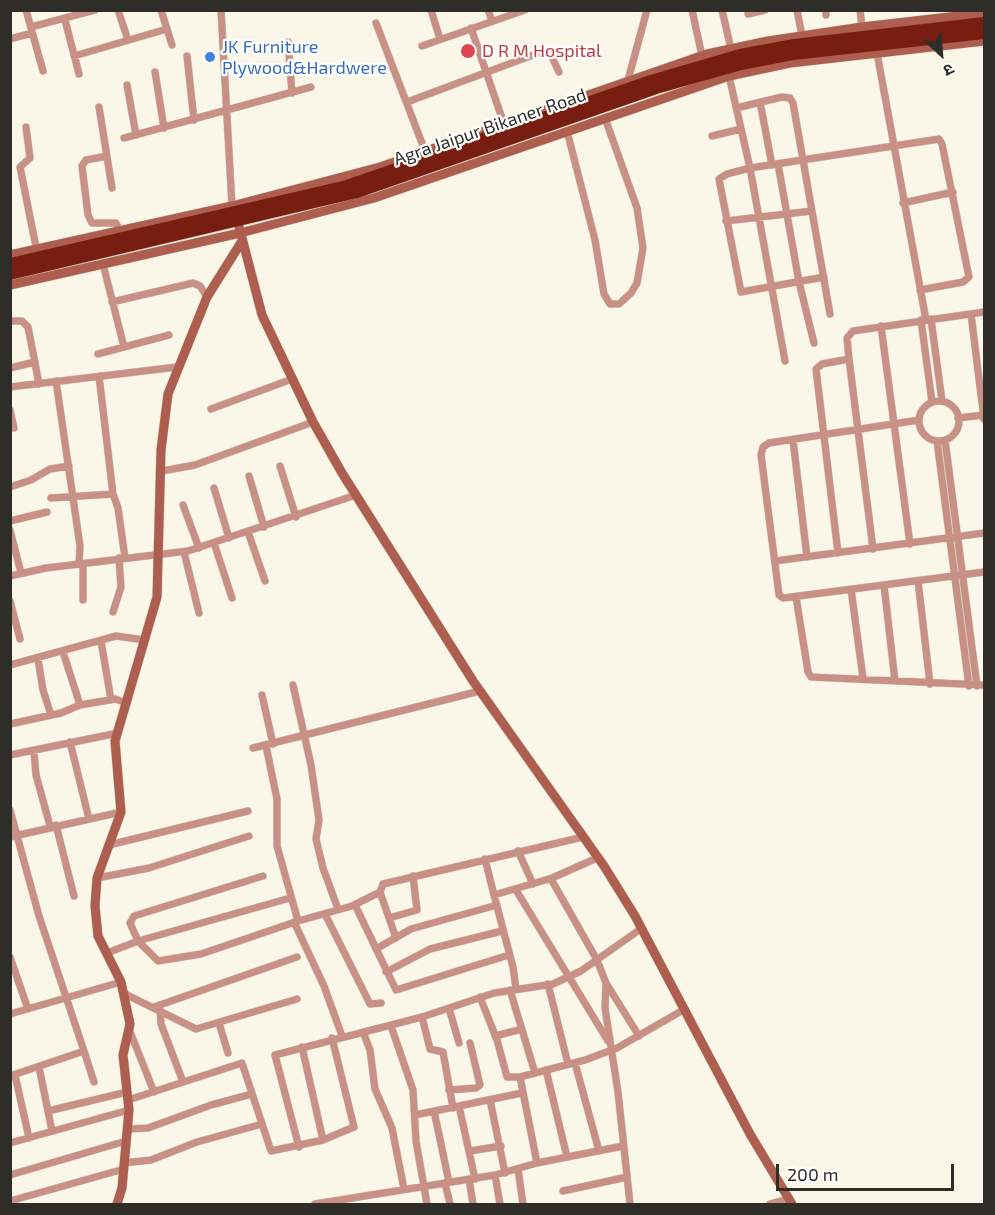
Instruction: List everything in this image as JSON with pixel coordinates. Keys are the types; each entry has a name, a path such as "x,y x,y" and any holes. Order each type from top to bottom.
{"highway":[{"name":"Agra Jaipur Bikaner Road","path":"10,264 38,254 238,223 377,172 707,63 785,46 946,23 984,23"},
{"name":"Agra Jaipur Bikaner Road","path":"10,274 238,223 388,182 708,72 767,58 898,47 946,23 984,33"}],"street":[{"path":"26,10 43,71"},
{"path":"10,39 95,10"},
{"path":"118,10 128,40"},
{"path":"160,10 172,45"},
{"path":"221,10 225,111 238,223 262,315 313,422 356,495 480,691 583,837 642,928 750,1134 790,1202 770,1204"},
{"path":"431,10 440,39"},
{"path":"488,10 492,21"},
{"path":"422,46 525,10"},
{"path":"628,80 647,10"},
{"path":"692,10 702,56"},
{"path":"722,10 731,49"},
{"path":"748,14 765,10"},
{"path":"797,10 802,36"},
{"path":"860,10 862,27"},
{"path":"377,172 424,151 702,56 802,36 862,27 946,23 984,13"},
{"path":"65,20 79,74"},
{"path":"376,23 424,151"},
{"path":"471,28 504,124"},
{"path":"74,56 166,29"},
{"path":"10,285 103,264 238,223 374,198 729,76 790,63 877,53 898,47 984,41"},
{"path":"288,42 292,93"},
{"path":"407,102 486,71 547,51 553,57 559,72"},
{"path":"877,53 903,203 942,401"},
{"path":"187,56 194,120"},
{"path":"155,72 164,128"},
{"path":"729,76 750,168 785,362"},
{"path":"127,85 136,135"},
{"path":"124,138 311,87"},
{"path":"736,108 782,97 791,99 830,314"},
{"path":"760,102 814,343"},
{"path":"99,107 112,188"},
{"path":"567,131 593,230 604,294 610,304 619,304 631,293 637,283 643,248 637,207 605,118"},
{"path":"26,127 30,158 20,167 38,254"},
{"path":"712,136 741,129"},
{"path":"824,277 745,292 740,291 719,179 727,174 750,168 941,140 969,276 963,282 920,290"},
{"path":"107,156 86,160 82,166 88,215 92,223 116,223 120,231"},
{"path":"903,203 953,192"},
{"path":"726,221 812,211"},
{"path":"10,255 38,254 120,231 238,223"},
{"path":"117,1204 128,1129 128,1100 123,1056 129,1029 128,1006 121,982 98,936 95,906 97,878 121,812 115,741 157,597 164,418 177,367 238,223"},
{"path":"103,264 124,347"},
{"path":"112,302 193,283 200,286 207,297"},
{"path":"873,549 847,338 850,333 881,326 984,312"},
{"path":"958,418 984,416 971,314"},
{"path":"926,320 932,402"},
{"path":"10,321 26,323 39,384"},
{"path":"881,326 910,544"},
{"path":"98,354 169,335"},
{"path":"838,553 816,369 822,364 849,359"},
{"path":"10,368 35,362"},
{"path":"10,387 177,367"},
{"path":"99,376 112,494 118,508 122,558 120,587 113,612"},
{"path":"211,409 292,379"},
{"path":"56,381 80,546 83,600"},
{"path":"942,401 953,408 958,418 957,429 941,440 924,434 919,420 922,409 932,402 942,401"},
{"path":"10,410 14,428"},
{"path":"919,420 769,443 762,449 778,595 781,598 796,597 984,572"},
{"path":"162,471 195,465 313,422"},
{"path":"793,440 807,557"},
{"path":"796,597 809,675 977,686 958,576 941,440"},
{"path":"10,487 31,480 50,469 69,466"},
{"path":"280,466 296,517"},
{"path":"249,476 264,527"},
{"path":"214,488 229,538"},
{"path":"51,498 112,494"},
{"path":"10,576 122,558 184,552 296,517 356,495"},
{"path":"183,505 198,548"},
{"path":"10,521 47,512"},
{"path":"10,530 21,573"},
{"path":"248,532 265,581"},
{"path":"775,561 954,538 984,532"},
{"path":"214,543 232,598"},
{"path":"184,552 199,613"},
{"path":"918,581 930,684"},
{"path":"884,585 895,681"},
{"path":"851,590 863,678"},
{"path":"10,601 20,639"},
{"path":"10,665 38,660 116,636 145,640"},
{"path":"101,641 111,700"},
{"path":"63,652 80,705"},
{"path":"38,660 43,690 51,715"},
{"path":"292,685 305,736 319,820 315,833 322,868 338,909"},
{"path":"253,748 480,691"},
{"path":"262,695 277,799 277,846 296,922 324,986 342,1036"},
{"path":"10,724 51,715 80,705 111,700 127,703"},
{"path":"10,755 118,733"},
{"path":"70,742 89,819"},
{"path":"34,751 36,775 74,896"},
{"path":"10,810 13,836 68,996 94,1082"},
{"path":"13,836 121,812"},
{"path":"109,845 248,812"},
{"path":"97,878 149,868 249,836"},
{"path":"396,938 380,892 383,884 583,837"},
{"path":"518,851 533,884"},
{"path":"494,895 551,879 597,858"},
{"path":"485,859 509,955 513,990 522,1029 535,1073"},
{"path":"263,876 134,916 130,923 138,941 158,961 176,959 201,954 355,905 380,892"},
{"path":"389,918 417,910 412,876"},
{"path":"551,879 597,960 606,983 639,1036"},
{"path":"516,890 610,1047"},
{"path":"107,953 138,941 290,898"},
{"path":"355,905 393,987 399,991 509,955"},
{"path":"375,949 424,925 497,905"},
{"path":"325,914 369,1004 381,1003"},
{"path":"299,1147 275,1055 332,1038 391,1026 480,997 548,984 569,977 642,928"},
{"path":"386,972 430,949 502,931"},
{"path":"10,957 28,1008"},
{"path":"157,1008 297,957"},
{"path":"10,1014 121,982"},
{"path":"606,983 605,1008 618,1092 630,1204"},
{"path":"548,984 599,1151"},
{"path":"125,993 157,1008 192,1029 297,999"},
{"path":"480,997 507,1077 520,1077 572,1063 639,1036 685,1009"},
{"path":"157,1008 183,1082"},
{"path":"449,1008 459,1044"},
{"path":"422,1017 430,1049 443,1052 449,1090 470,1151 473,1204"},
{"path":"219,1023 228,1053"},
{"path":"391,1026 413,1089 416,1141 427,1204"},
{"path":"129,1029 154,1092"},
{"path":"495,1036 522,1029"},
{"path":"363,1032 370,1050 375,1089 394,1135 404,1190"},
{"path":"10,1143 52,1131 128,1100 242,1063 271,1151 299,1147 323,1140 354,1127 332,1038"},
{"path":"449,1090 476,1088 480,1085 471,1042"},
{"path":"302,1047 323,1140"},
{"path":"29,1138 13,1076 84,1051"},
{"path":"39,1067 52,1131"},
{"path":"546,1070 567,1157"},
{"path":"520,1077 537,1163"},
{"path":"415,1115 522,1093"},
{"path":"128,1129 148,1128 211,1105 252,1094"},
{"path":"48,1111 128,1100"},
{"path":"490,1100 506,1173"},
{"path":"434,1111 450,1204"},
{"path":"10,1201 151,1160 197,1142 262,1124"},
{"path":"10,1175 126,1141"},
{"path":"470,1151 501,1146"},
{"path":"315,1204 506,1173 537,1163 623,1146"},
{"path":"518,1169 523,1204"},
{"path":"495,1175 500,1204"},
{"path":"563,1191 627,1177"}],"place":[{"name":"D R M Hospital","path":"468,51"},
{"name":"JK Furniture Plywood&Hardwere","path":"210,57"}]}
